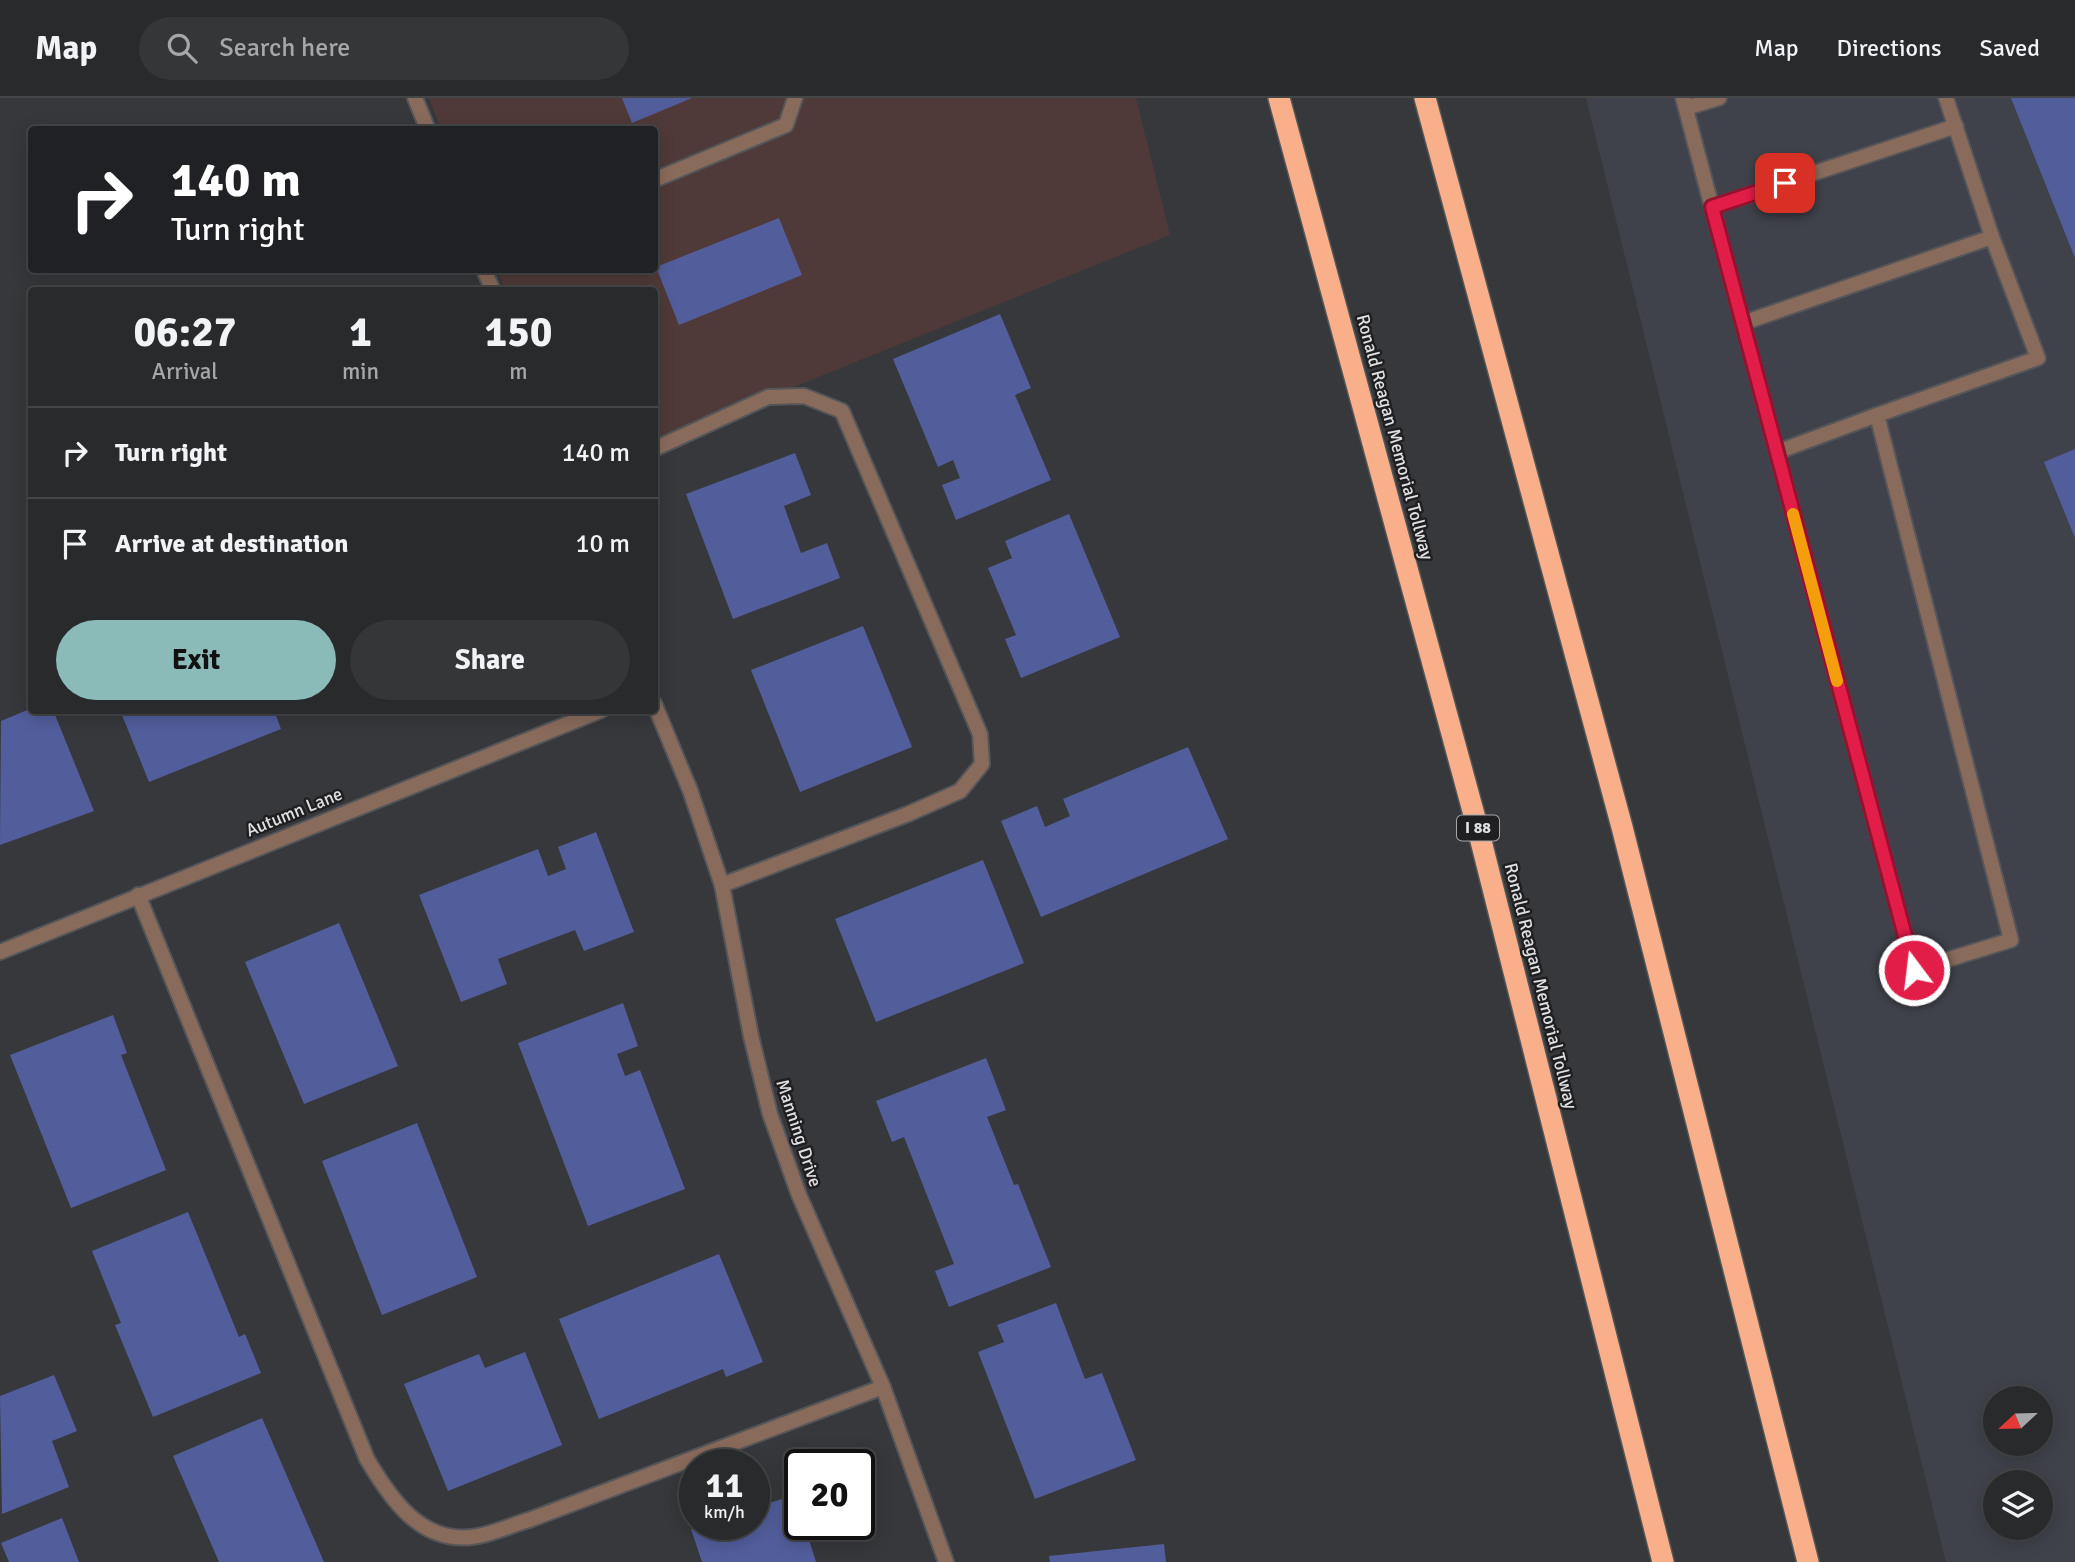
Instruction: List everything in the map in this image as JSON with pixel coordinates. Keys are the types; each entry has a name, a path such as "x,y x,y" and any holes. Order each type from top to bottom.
{"highway":[{"name":"Ronald Reagan Memorial Tollway","path":"1279,98 1479,833 1663,1562"},
{"path":"1425,98 1622,827 1808,1562"}],"street":[{"path":"415,98 426,126"},
{"path":"658,178 786,125 795,98"},
{"path":"1719,98 1685,103 1914,970 2011,940 1877,415"},
{"path":"1777,452 2038,358 1946,98"},
{"path":"1712,207 1956,126"},
{"path":"1743,323 1993,237"},
{"path":"658,447 768,397 804,396 842,411 979,734 982,764 960,790 908,814 722,885"},
{"name":"Manning Drive","path":"658,713 690,790 722,885 751,1036 770,1114 799,1195 883,1387 946,1562"},
{"name":"Autumn Lane","path":"0,952 592,714"},
{"path":"138,895 367,1459 390,1498 428,1531 472,1537 529,1520 883,1387"}],"shaded area":[{"path":"429,98 1136,98 1170,235 658,442 658,287 504,287 498,273 658,273 658,126 440,126"},
{"path":"1586,98 2075,98 2075,1562 1946,1562"}],"building":[{"path":"622,98 692,98 632,123"},
{"path":"2011,98 2075,98 2075,258"},
{"path":"779,218 802,275 679,325 658,266"},
{"path":"1000,314 1031,388 1015,395 1051,480 956,520 942,485 960,478 953,460 938,467 893,359"},
{"path":"2075,449 2075,538 2044,462"},
{"path":"795,453 811,495 784,506 801,553 827,543 840,578 733,619 686,494"},
{"path":"1069,514 1120,637 1021,678 1005,639 1016,635 988,568 1012,558 1005,541"},
{"path":"863,626 912,747 800,792 751,670"},
{"path":"28,710 28,714 55,714 94,811 0,845 1,721"},
{"path":"122,714 275,714 281,729 149,782"},
{"path":"1188,747 1228,839 1041,917 1001,821 1037,806 1045,827 1070,816 1063,799"},
{"path":"596,832 634,932 584,951 575,930 498,959 507,984 461,1002 419,895 538,849 548,876 566,869 558,847"},
{"path":"983,860 1024,963 876,1022 835,919"},
{"path":"339,923 398,1066 304,1104 245,962"},
{"path":"623,1003 638,1046 617,1054 625,1076 640,1070 685,1189 588,1226 518,1043"},
{"path":"113,1015 127,1053 121,1055 166,1170 71,1208 10,1055"},
{"path":"986,1058 1006,1110 987,1117 1014,1185 1018,1184 1051,1267 949,1307 935,1271 954,1264 904,1137 892,1142 876,1101"},
{"path":"417,1123 477,1277 382,1315 322,1161"},
{"path":"188,1212 239,1337 245,1334 261,1373 153,1417 115,1325 121,1323 92,1251"},
{"path":"719,1254 763,1362 726,1377 723,1369 599,1419 559,1319"},
{"path":"1056,1303 1085,1379 1102,1373 1136,1460 1035,1499 978,1352 1004,1342 997,1325"},
{"path":"525,1352 562,1445 448,1491 404,1384 479,1354 485,1368"},
{"path":"54,1375 77,1431 52,1441 69,1487 2,1514 0,1396"},
{"path":"262,1418 324,1562 219,1562 173,1456"},
{"path":"784,1498 784,1540 809,1540 816,1562 702,1562 695,1540 770,1540 770,1503"},
{"path":"62,1518 79,1562 9,1562 1,1543"},
{"path":"1164,1544 1166,1562 1050,1562 1049,1556"}],"slow traffic":[{"path":"1793,514 1837,681"}],"route":[{"path":"1785,183 1712,207 1914,970"}]}
